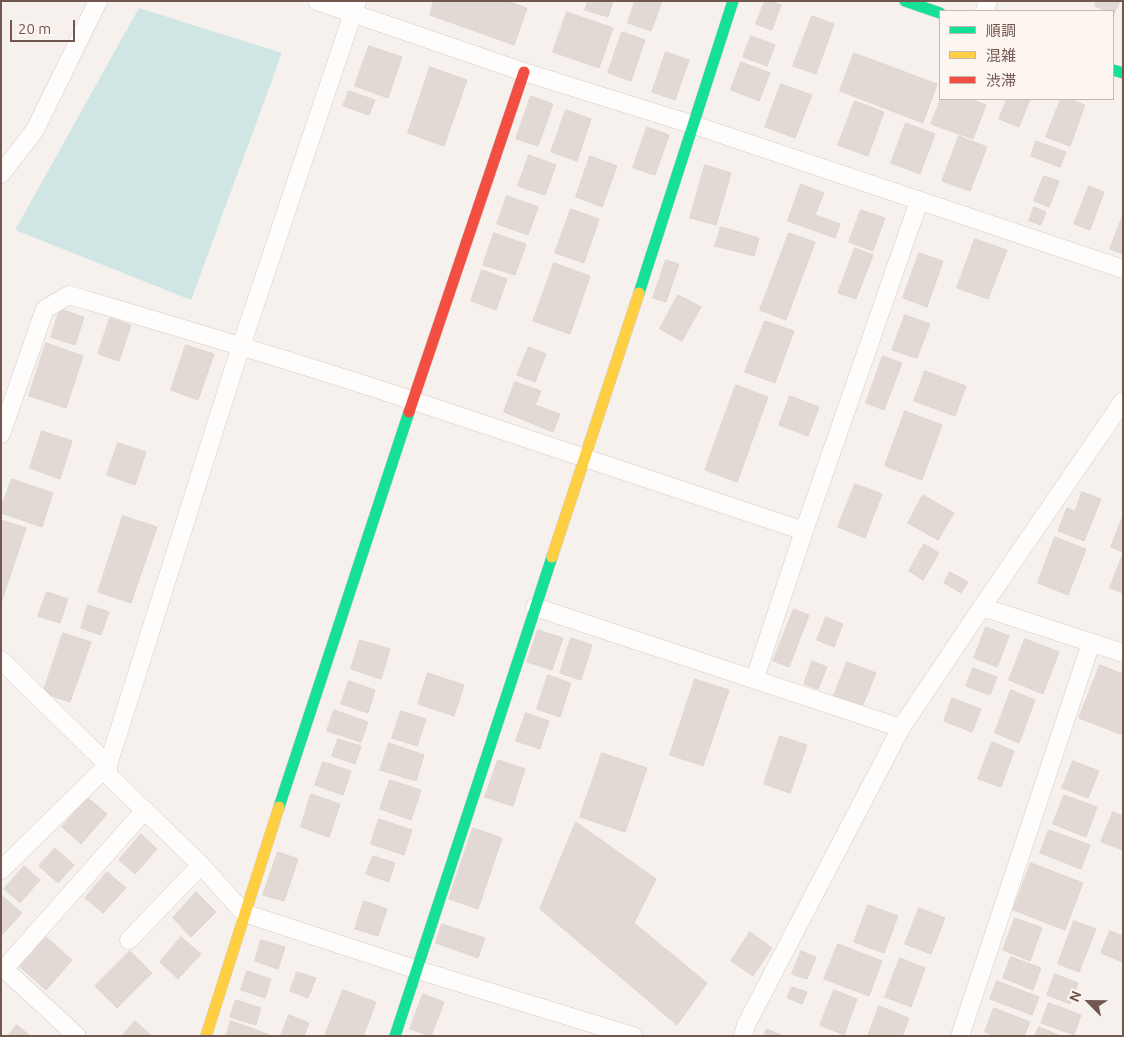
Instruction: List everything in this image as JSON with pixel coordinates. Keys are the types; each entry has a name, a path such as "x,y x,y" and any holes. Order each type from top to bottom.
{"street":[{"path":"1,174 34,130 98,1"},
{"path":"317,1 355,7 524,72 694,125 1123,269"},
{"path":"395,1036 733,1"},
{"path":"905,1 939,13"},
{"path":"355,7 241,346 108,765 108,774 202,865 244,913 418,970 633,1036"},
{"path":"206,1036 244,913 413,400 524,72"},
{"path":"755,678 919,201"},
{"path":"1,434 44,309 68,296 241,346 413,400 584,459 804,531"},
{"path":"743,1036 746,1025 901,728 1123,402"},
{"path":"535,607 755,678 901,728"},
{"path":"982,607 1123,653"},
{"path":"960,1036 1091,643"},
{"path":"1,660 108,765"},
{"path":"1,870 108,765"},
{"path":"77,1036 3,967 145,810"},
{"path":"129,940 202,865"}],"shaded area":[{"path":"139,8 282,53 191,300 15,230"}],"building":[{"path":"434,1 507,1 527,8 514,45 430,15"},
{"path":"588,1 613,1 608,17 585,10"},
{"path":"635,1 662,1 651,31 628,23"},
{"path":"765,1 781,5 772,30 756,24"},
{"path":"1097,1 1120,1 1114,14 1114,10 1105,10 1095,6"},
{"path":"567,12 613,28 599,68 553,52"},
{"path":"812,16 834,24 816,74 793,66"},
{"path":"622,32 645,40 631,81 608,73"},
{"path":"751,36 775,45 767,66 743,57"},
{"path":"369,46 402,57 388,98 355,86"},
{"path":"666,52 689,60 675,100 652,92"},
{"path":"854,53 937,84 923,123 840,91"},
{"path":"741,62 770,73 759,101 731,90"},
{"path":"430,67 467,80 444,146 408,133"},
{"path":"781,84 812,95 795,138 765,127"},
{"path":"349,91 375,100 369,115 343,106"},
{"path":"531,96 553,104 538,146 516,139"},
{"path":"941,100 973,100 986,105 973,139 931,124"},
{"path":"1007,100 1030,100 1019,127 999,119"},
{"path":"1061,100 1072,100 1085,105 1070,146 1046,137"},
{"path":"855,101 884,112 868,156 838,145"},
{"path":"566,110 591,119 577,161 551,152"},
{"path":"906,123 935,134 920,174 891,163"},
{"path":"647,127 669,135 655,175 633,168"},
{"path":"959,136 987,147 970,191 942,181"},
{"path":"1036,141 1066,152 1060,167 1031,156"},
{"path":"529,155 556,165 545,195 518,186"},
{"path":"590,156 617,166 602,207 576,197"},
{"path":"705,165 731,173 716,225 690,218"},
{"path":"1044,176 1059,181 1049,207 1034,201"},
{"path":"801,184 824,193 815,215 840,224 835,238 788,221"},
{"path":"1089,186 1104,192 1090,230 1074,224"},
{"path":"507,196 538,207 528,235 497,224"},
{"path":"1034,207 1046,212 1041,225 1029,221"},
{"path":"571,209 599,219 584,263 555,253"},
{"path":"861,210 885,218 873,251 849,242"},
{"path":"1123,215 1123,254 1110,249"},
{"path":"721,227 759,238 754,256 715,246"},
{"path":"494,233 526,244 515,275 483,265"},
{"path":"789,233 815,242 786,320 760,310"},
{"path":"975,239 1007,250 988,299 957,288"},
{"path":"855,248 873,255 856,299 838,293"},
{"path":"919,253 943,261 927,307 903,298"},
{"path":"666,260 679,264 666,302 653,298"},
{"path":"554,263 590,276 570,334 533,321"},
{"path":"482,270 507,279 496,310 471,301"},
{"path":"678,295 701,307 682,341 660,329"},
{"path":"60,309 84,317 75,345 51,337"},
{"path":"905,315 930,324 917,358 892,350"},
{"path":"110,318 131,325 119,361 98,354"},
{"path":"765,321 794,331 775,383 745,372"},
{"path":"46,343 83,356 66,408 29,396"},
{"path":"186,345 214,354 198,400 171,390"},
{"path":"529,347 546,354 535,382 517,375"},
{"path":"883,356 902,363 884,410 866,403"},
{"path":"925,371 966,386 955,416 914,401"},
{"path":"515,382 541,391 535,405 560,414 553,432 504,412"},
{"path":"736,385 768,397 737,482 705,470"},
{"path":"790,396 819,407 808,436 779,425"},
{"path":"905,411 942,425 922,480 885,466"},
{"path":"42,431 72,441 60,479 30,468"},
{"path":"118,443 146,452 135,485 107,475"},
{"path":"12,479 53,493 42,527 1,513 1,508"},
{"path":"855,484 882,494 865,538 838,527"},
{"path":"1082,492 1101,499 1084,541 1058,531 1067,508 1075,511"},
{"path":"923,495 954,513 938,540 908,523"},
{"path":"123,516 157,527 131,603 98,592"},
{"path":"1123,516 1123,552 1111,547"},
{"path":"1,520 26,528 1,603"},
{"path":"1055,537 1086,549 1068,595 1038,583"},
{"path":"924,544 939,553 923,580 909,571"},
{"path":"1123,557 1123,593 1110,588"},
{"path":"950,572 968,582 961,593 944,583"},
{"path":"47,592 68,599 60,623 38,616"},
{"path":"88,605 109,612 101,635 81,628"},
{"path":"794,609 809,615 789,667 773,661"},
{"path":"826,617 843,624 834,647 817,640"},
{"path":"986,627 1009,636 997,667 974,658"},
{"path":"538,630 563,638 552,670 527,662"},
{"path":"63,633 91,642 70,702 43,693"},
{"path":"571,638 592,645 581,680 560,673"},
{"path":"1025,639 1059,652 1043,694 1009,680"},
{"path":"360,640 390,649 381,679 351,669"},
{"path":"812,661 827,667 818,689 804,684"},
{"path":"847,662 876,673 860,712 832,701"},
{"path":"1100,665 1123,674 1123,735 1079,718"},
{"path":"973,668 997,677 990,695 966,686"},
{"path":"428,673 464,685 454,716 418,704"},
{"path":"548,675 571,683 560,717 537,709"},
{"path":"695,679 729,690 703,766 670,755"},
{"path":"349,681 375,690 368,713 341,704"},
{"path":"1011,690 1035,700 1019,743 995,733"},
{"path":"952,698 981,709 972,732 944,721"},
{"path":"334,710 368,722 361,742 327,731"},
{"path":"401,711 426,719 417,746 392,738"},
{"path":"526,713 549,721 540,749 516,741"},
{"path":"780,736 807,745 790,793 764,784"},
{"path":"338,739 361,746 355,764 332,756"},
{"path":"992,742 1014,751 1001,787 978,779"},
{"path":"389,743 424,755 416,781 380,770"},
{"path":"602,753 647,768 625,832 580,817"},
{"path":"498,760 525,769 513,806 485,797"},
{"path":"1073,761 1099,771 1088,798 1062,788"},
{"path":"323,762 351,771 343,795 315,785"},
{"path":"390,780 421,790 411,820 380,809"},
{"path":"311,794 340,804 329,837 301,827"},
{"path":"1064,795 1097,807 1086,837 1053,824"},
{"path":"87,797 107,814 81,844 62,827"},
{"path":"1113,812 1123,816 1123,850 1101,842"},
{"path":"379,819 412,830 404,855 371,844"},
{"path":"576,822 656,879 634,923 707,983 677,1025 540,909"},
{"path":"473,828 502,838 478,909 449,899"},
{"path":"1049,830 1090,845 1081,869 1040,853"},
{"path":"141,834 157,849 135,874 119,860"},
{"path":"55,848 74,865 58,883 39,866"},
{"path":"278,852 298,859 284,901 263,895"},
{"path":"373,856 395,863 389,882 366,874"},
{"path":"1031,863 1083,883 1065,930 1013,910"},
{"path":"24,866 40,880 20,903 4,889"},
{"path":"107,872 126,888 103,913 85,898"},
{"path":"196,892 216,912 191,937 173,918"},
{"path":"1,895 22,913 1,936"},
{"path":"364,901 387,909 378,936 355,929"},
{"path":"868,905 898,916 884,953 854,942"},
{"path":"919,908 945,918 931,954 905,944"},
{"path":"1015,918 1042,928 1030,961 1003,950"},
{"path":"1074,921 1096,929 1079,972 1058,964"},
{"path":"442,924 485,938 478,958 436,943"},
{"path":"1110,931 1123,936 1123,962 1101,953"},
{"path":"750,932 772,948 753,976 731,961"},
{"path":"46,937 72,960 46,990 20,967"},
{"path":"181,937 201,954 178,979 160,962"},
{"path":"261,940 285,947 278,969 255,961"},
{"path":"838,944 882,961 869,996 824,979"},
{"path":"130,951 152,973 117,1008 95,986"},
{"path":"801,951 816,957 807,979 792,974"},
{"path":"1011,957 1041,968 1033,990 1003,978"},
{"path":"900,958 925,968 911,1007 885,997"},
{"path":"247,971 271,979 265,998 241,990"},
{"path":"297,972 316,978 308,998 290,991"},
{"path":"1055,974 1078,983 1070,1004 1047,995"},
{"path":"997,981 1039,997 1032,1015 990,999"},
{"path":"792,987 807,992 802,1004 787,998"},
{"path":"343,990 376,1002 363,1036 325,1036"},
{"path":"834,990 857,999 844,1035 820,1025"},
{"path":"423,994 444,1002 431,1036 410,1029"},
{"path":"236,1000 261,1008 256,1025 230,1017"},
{"path":"1049,1003 1081,1015 1074,1035 1041,1023"},
{"path":"879,1006 909,1018 902,1036 868,1036"},
{"path":"994,1008 1030,1022 1024,1036 996,1036 985,1032"},
{"path":"289,1015 309,1023 304,1036 281,1036"},
{"path":"135,1021 152,1036 122,1036"},
{"path":"231,1021 268,1034 268,1036 226,1036"},
{"path":"17,1025 30,1036 8,1036"},
{"path":"1039,1027 1061,1036 1035,1036"},
{"path":"767,1029 783,1036 764,1036"}],"traffic: fast":[{"path":"639,293 733,1"},
{"path":"905,1 939,13"},
{"path":"1114,70 1123,73"},
{"path":"279,807 409,412"},
{"path":"395,1036 552,557"}],"traffic: slow":[{"path":"552,557 639,293"},
{"path":"206,1036 279,807"}],"traffic: jam":[{"path":"409,412 524,72"}]}
